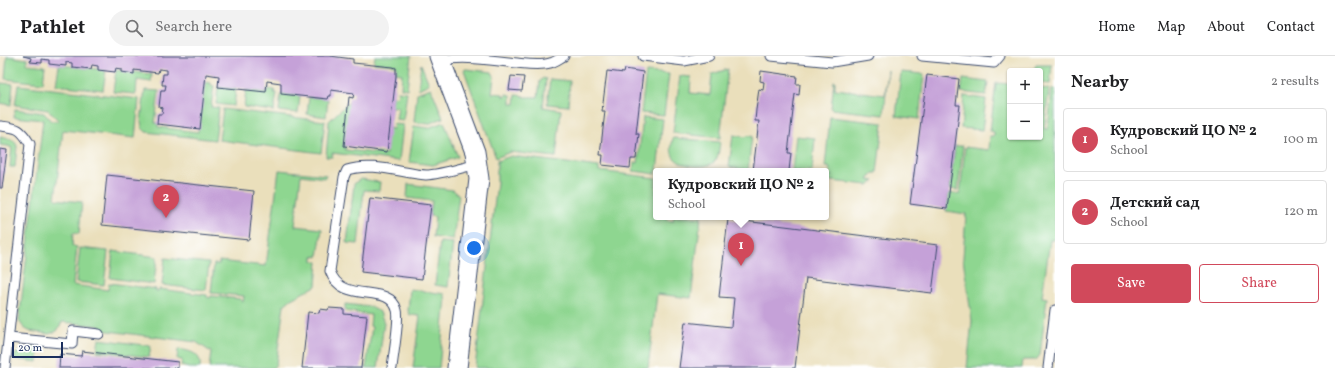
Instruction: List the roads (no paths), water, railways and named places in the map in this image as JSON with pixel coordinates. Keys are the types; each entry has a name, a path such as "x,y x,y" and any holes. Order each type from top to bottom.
{"street":[{"path":"440,58 470,135 478,164 479,179 457,368"}],"lane":[{"path":"440,58 473,57 527,64 564,56"},
{"path":"643,56 684,61 705,56"},
{"path":"771,56 832,62 854,57 868,56"},
{"path":"922,56 994,63 1000,56"},
{"path":"0,126 11,127 22,131 30,144 5,368"},
{"path":"392,368 398,315 394,303 382,295 350,291 333,279 330,272 344,176 347,170 355,167 368,167 428,175 478,164"},
{"path":"1048,368 1055,310"},
{"path":"9,338 72,344 73,332 99,334"}],"place":[{"name":"Детский сад","path":"166,218"},
{"name":"Кудровский ЦО № 2","path":"741,266"}]}
